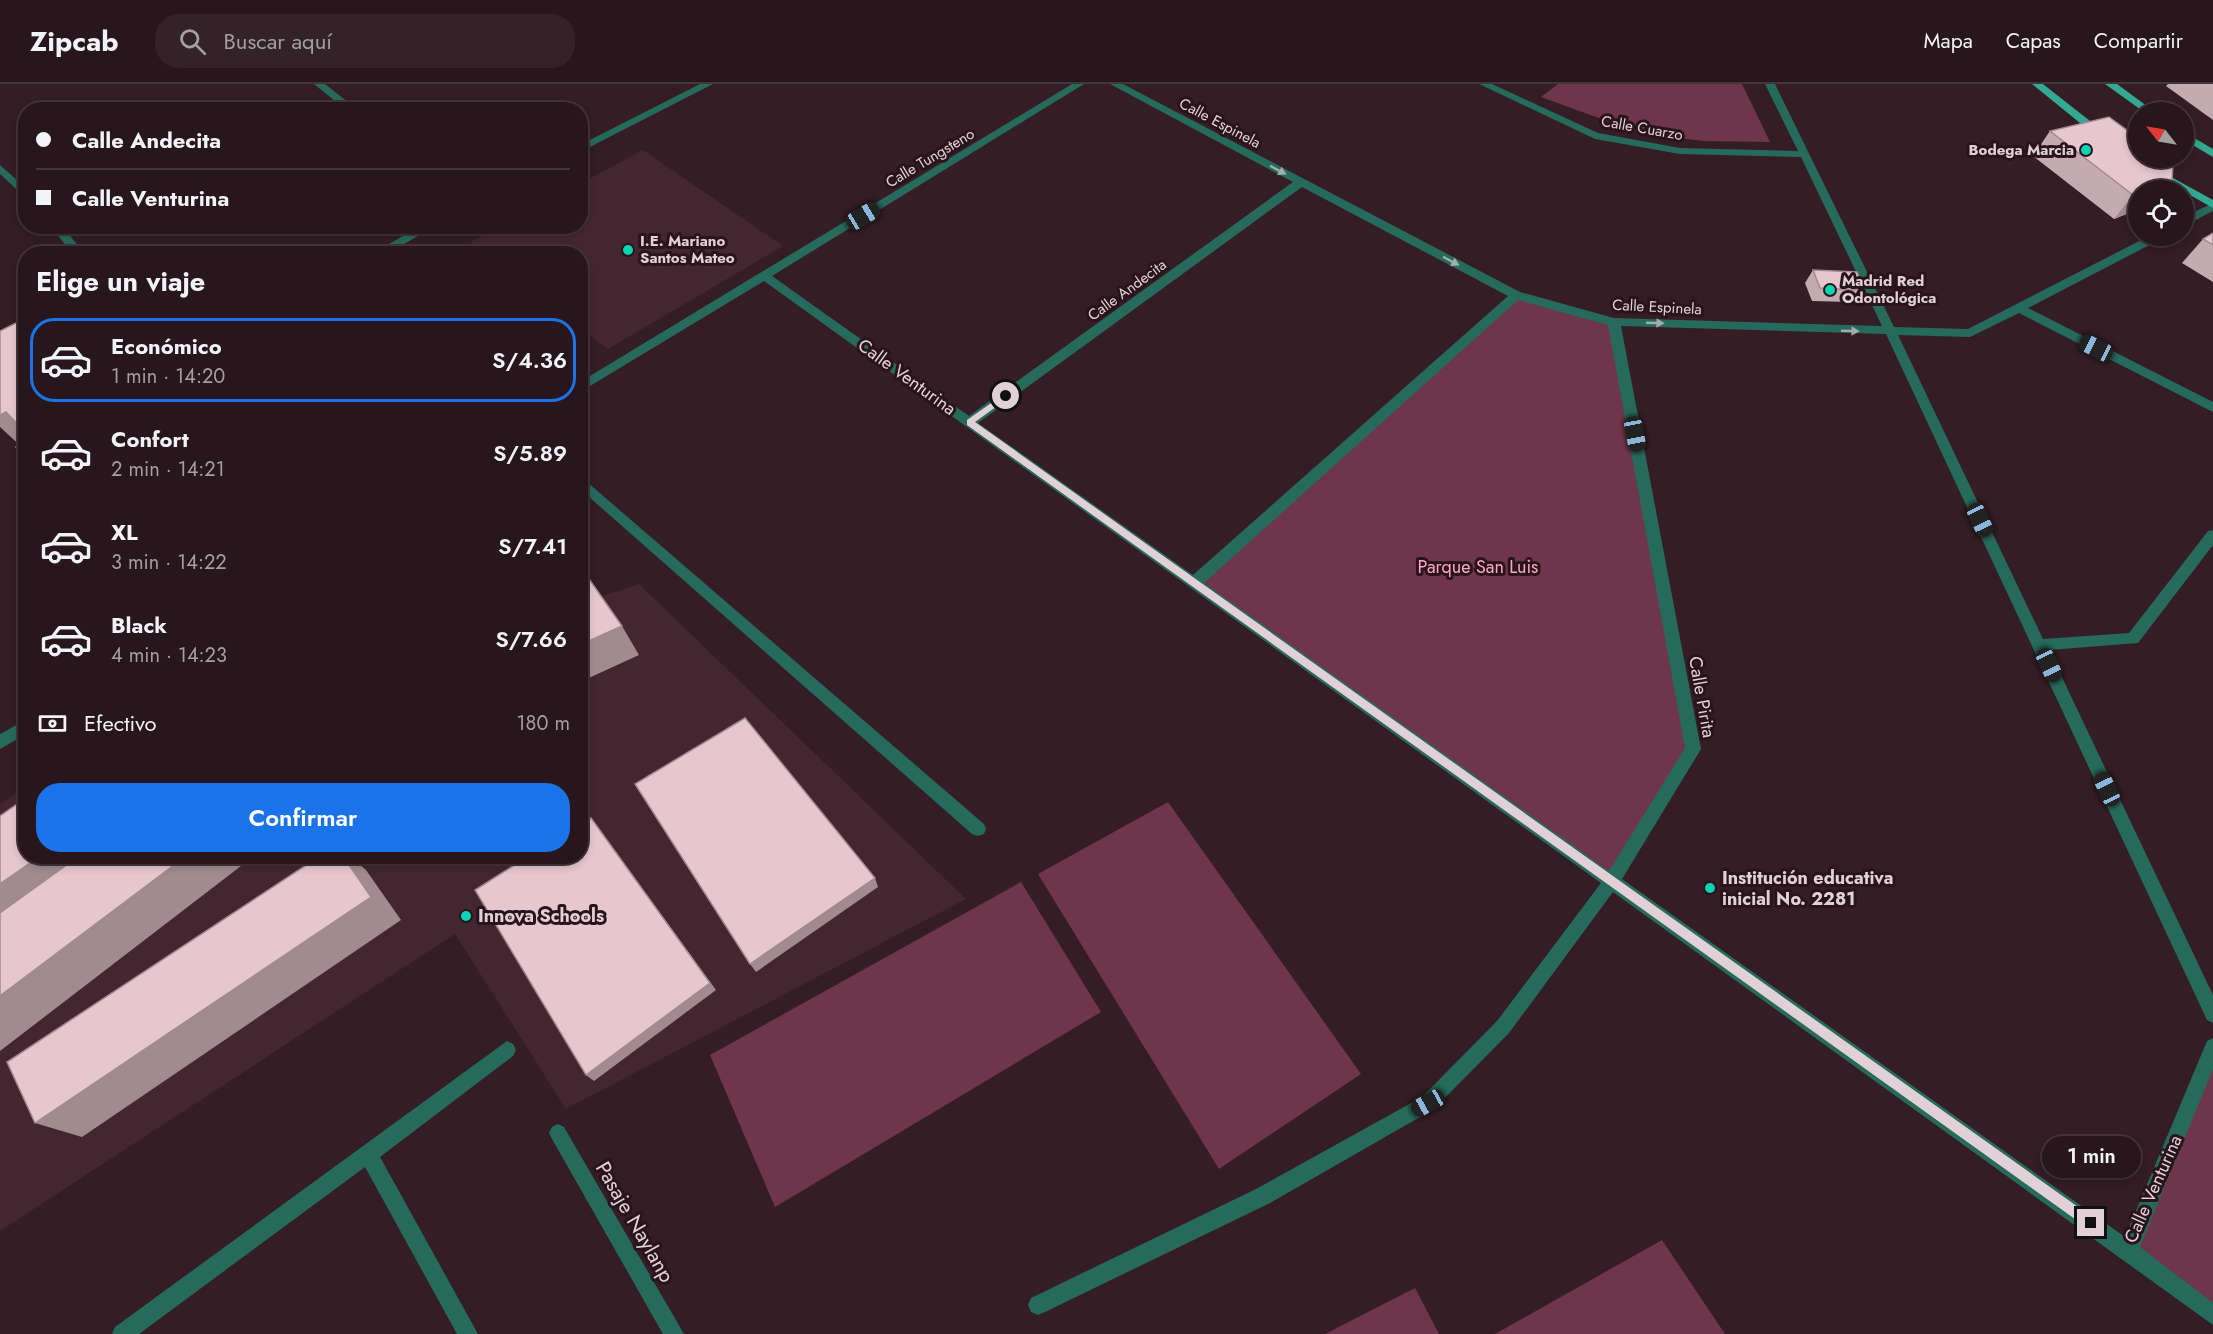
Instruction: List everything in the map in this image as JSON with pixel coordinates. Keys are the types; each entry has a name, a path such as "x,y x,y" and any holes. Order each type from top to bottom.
{"main road":[{"path":"2037,84 2108,140"},
{"path":"2110,84 2136,102"},
{"path":"2194,142 2213,154"},
{"path":"2148,168 2213,205"}],"street":[{"path":"319,84 343,102"},
{"name":"Calle Tungsteno","path":"588,383 1079,84"},
{"name":"Calle Espinela","path":"1115,84 1516,295 1614,322 1970,333 2138,246"},
{"name":"Calle Cuarzo","path":"1484,84 1595,136 1680,151 1805,154"},
{"path":"1770,84 1891,332 2213,1014"},
{"path":"588,145 704,85"},
{"path":"0,168 18,187"},
{"name":"Calle Andecita","path":"970,422 1301,182"},
{"path":"0,189 14,183"},
{"path":"2194,216 2213,205"},
{"path":"62,234 73,246"},
{"path":"392,246 415,234"},
{"name":"Calle Venturina","path":"764,276 2129,1251 2213,1047"},
{"path":"1194,583 1516,295"},
{"path":"2019,308 2213,407"},
{"name":"Calle Pirita","path":"1038,1305 1263,1196 1428,1103 1503,1027 1612,881 1693,749 1614,322"},
{"path":"588,488 978,829"},
{"path":"2039,645 2133,639 2213,535"},
{"path":"0,741 18,731"},
{"path":"122,1334 507,1050"},
{"name":"Pasaje Naylanp","path":"558,1133 674,1334"},
{"path":"369,1154 468,1334"},
{"path":"2129,1251 2213,1315"}],"shaded area":[{"name":"I.E. Mariano Santos Mateo","path":"643,150 783,246 608,349 588,333 588,246 475,246 470,242 485,234 588,234 588,179"},
{"name":"Innova Schools","path":"639,584 966,899 566,1109 455,934 0,1231 0,804 18,792 18,864 588,864 588,601"}],"green space":[{"path":"1558,84 1742,84 1770,142 1704,141 1643,134 1541,97"},
{"name":"Parque San Luis","path":"1516,295 1614,322 1693,749 1612,881 1194,583"},
{"path":"1168,802 1361,1074 1219,1169 1038,874"},
{"path":"1021,882 1101,1012 775,1207 710,1055"},
{"path":"2213,1047 2213,1315 2129,1250"},
{"path":"1662,1240 1725,1334 1495,1334"},
{"path":"1415,1288 1439,1334 1325,1334"}],"building":[{"path":"2109,117 2128,131 2128,168 2173,168 2172,180 2128,180 2128,191 2050,131"},
{"path":"2213,233 2213,245 2203,239"},
{"path":"1813,270 1857,272 1862,284 1858,290 1820,288"},
{"path":"18,322 18,425 6,412 0,415 0,331"},
{"path":"588,579 622,626 588,641"},
{"path":"745,718 875,878 750,964 635,784"},
{"path":"18,804 18,864 29,864 0,884 0,816"},
{"path":"591,818 710,983 586,1075 475,890 516,864 588,864 588,820"},
{"path":"68,864 175,864 0,996 0,913"},
{"path":"308,864 348,864 371,897 35,1123 7,1062"}],"place":[{"name":"Bodega Marcia","path":"2086,150"},
{"name":"I.E. Mariano Santos Mateo","path":"628,250"},
{"name":"Madrid Red Odontológica","path":"1830,290"},
{"name":"Institución educativa inicial No. 2281","path":"1710,888"},
{"name":"Innova Schools","path":"466,916"}],"route":[{"path":"1006,396 970,422 2091,1223"}]}
